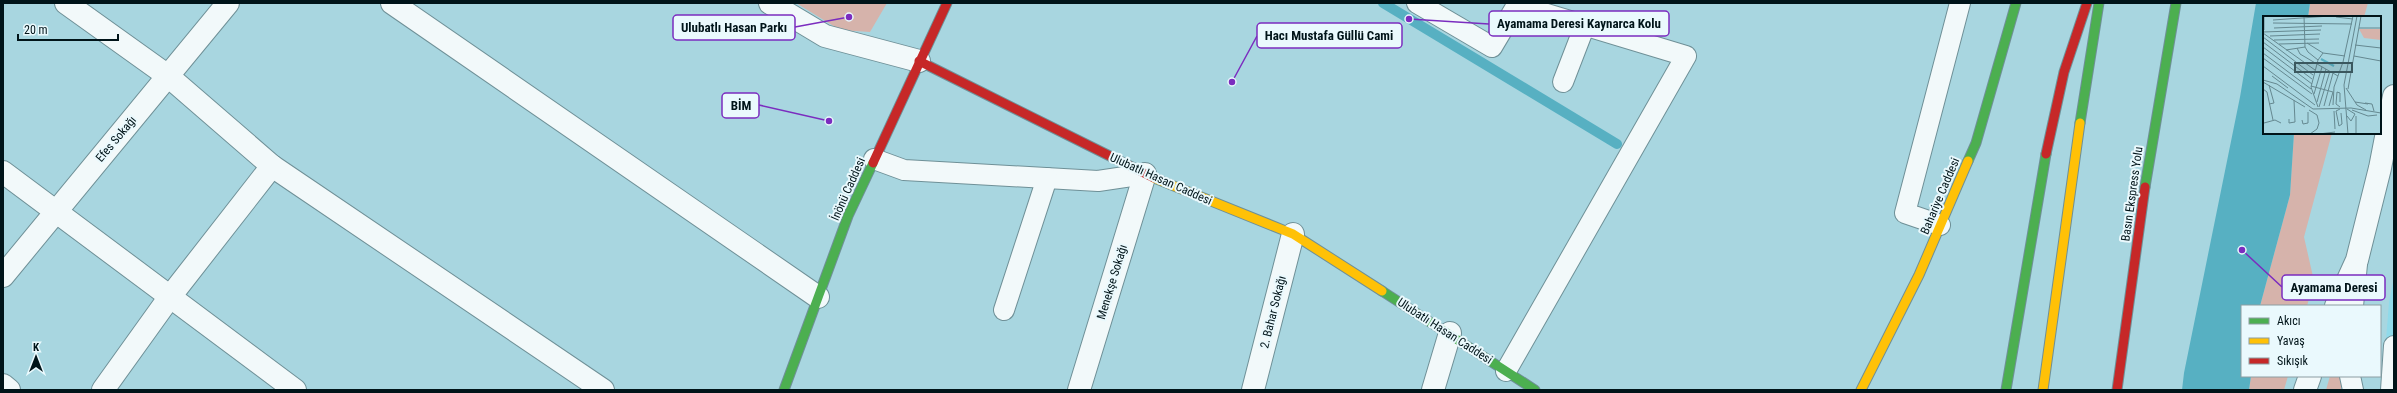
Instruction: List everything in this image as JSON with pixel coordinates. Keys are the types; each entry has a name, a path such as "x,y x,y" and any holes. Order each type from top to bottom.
{"main road":[{"name":"İnönü Caddesi","path":"784,390 848,216 947,3"},
{"name":"Bahariye Caddesi","path":"1861,390 1919,275 1976,143 2016,3"},
{"path":"2006,390 2023,280 2052,123 2074,36 2087,3"},
{"path":"2043,390 2067,208 2099,3"},
{"name":"Basın Ekspress Yolu","path":"2117,390 2146,178 2176,3"},
{"name":"Ulubatlı Hasan Caddesi","path":"919,61 1145,174 1293,234 1450,333 1535,390"}],"street":[{"path":"66,3 168,76 272,166 603,390"},
{"name":"Efes Sokağı","path":"3,276 228,3"},
{"path":"392,3 818,297"},
{"name":"Ulubatlı Hasan Caddesi","path":"770,3 826,36 919,61"},
{"path":"2336,305 2357,260 2380,168 2394,96"},
{"path":"103,390 169,298 272,166"},
{"path":"3,172 169,298 295,390"},
{"name":"Menekşe Sokağı","path":"1079,390 1145,174"},
{"name":"2. Bahar Sokağı","path":"1253,390 1293,234"},
{"path":"1434,390 1450,333"},
{"path":"2304,390 2310,377"},
{"path":"3,385 9,390"}],"lane":[{"path":"1417,3 1492,47 1517,5 1686,56 1506,371"},
{"path":"1940,225 1905,213 1960,3"},
{"path":"1563,82 1585,25"},
{"path":"874,159 904,170 1098,181 1145,174"},
{"path":"1004,310 1047,178"},
{"path":"2353,305 2357,260"},
{"path":"2391,390 2394,346"},
{"path":"2350,377 2353,390"}],"shaded area":[{"path":"796,3 887,3 870,32 840,30"},
{"path":"2256,3 2310,3 2308,16 2263,16 2263,134 2294,134 2290,195 2260,305 2241,305 2241,377 2251,377 2249,390 2182,390 2184,373 2240,97"},
{"path":"2310,3 2368,3 2364,16 2308,16"},
{"path":"2294,134 2332,134 2304,237 2314,281 2307,305 2260,305 2290,195"},
{"path":"2394,277 2394,390 2382,390 2389,302"},
{"path":"2251,377 2288,377 2284,390 2249,390"},
{"path":"2330,377 2342,377 2341,390 2326,390"}],"waterway":[{"path":"1383,3 1617,144"}],"traffic: fast":[{"path":"1968,161 1976,143 2016,3"},
{"path":"2080,123 2099,3"},
{"path":"2145,187 2176,3"},
{"path":"2006,390 2046,154"},
{"path":"784,390 848,216 873,163"},
{"path":"1382,291 1535,390"}],"traffic: slow":[{"path":"2043,390 2080,123"},
{"path":"1861,390 1919,275 1968,161"},
{"path":"1154,178 1293,234 1382,291"}],"traffic: jam":[{"path":"873,163 947,3"},
{"path":"2046,154 2064,72 2087,3"},
{"path":"919,61 1154,178"},
{"path":"2117,390 2145,187"}],"place":[{"name":"Ulubatlı Hasan Parkı","path":"849,17"},
{"name":"Ayamama Deresi Kaynarca Kolu","path":"1409,19"},
{"name":"Hacı Mustafa Güllü Cami","path":"1232,82"},
{"name":"BİM","path":"829,121"},
{"name":"Ayamama Deresi","path":"2242,250"}]}
